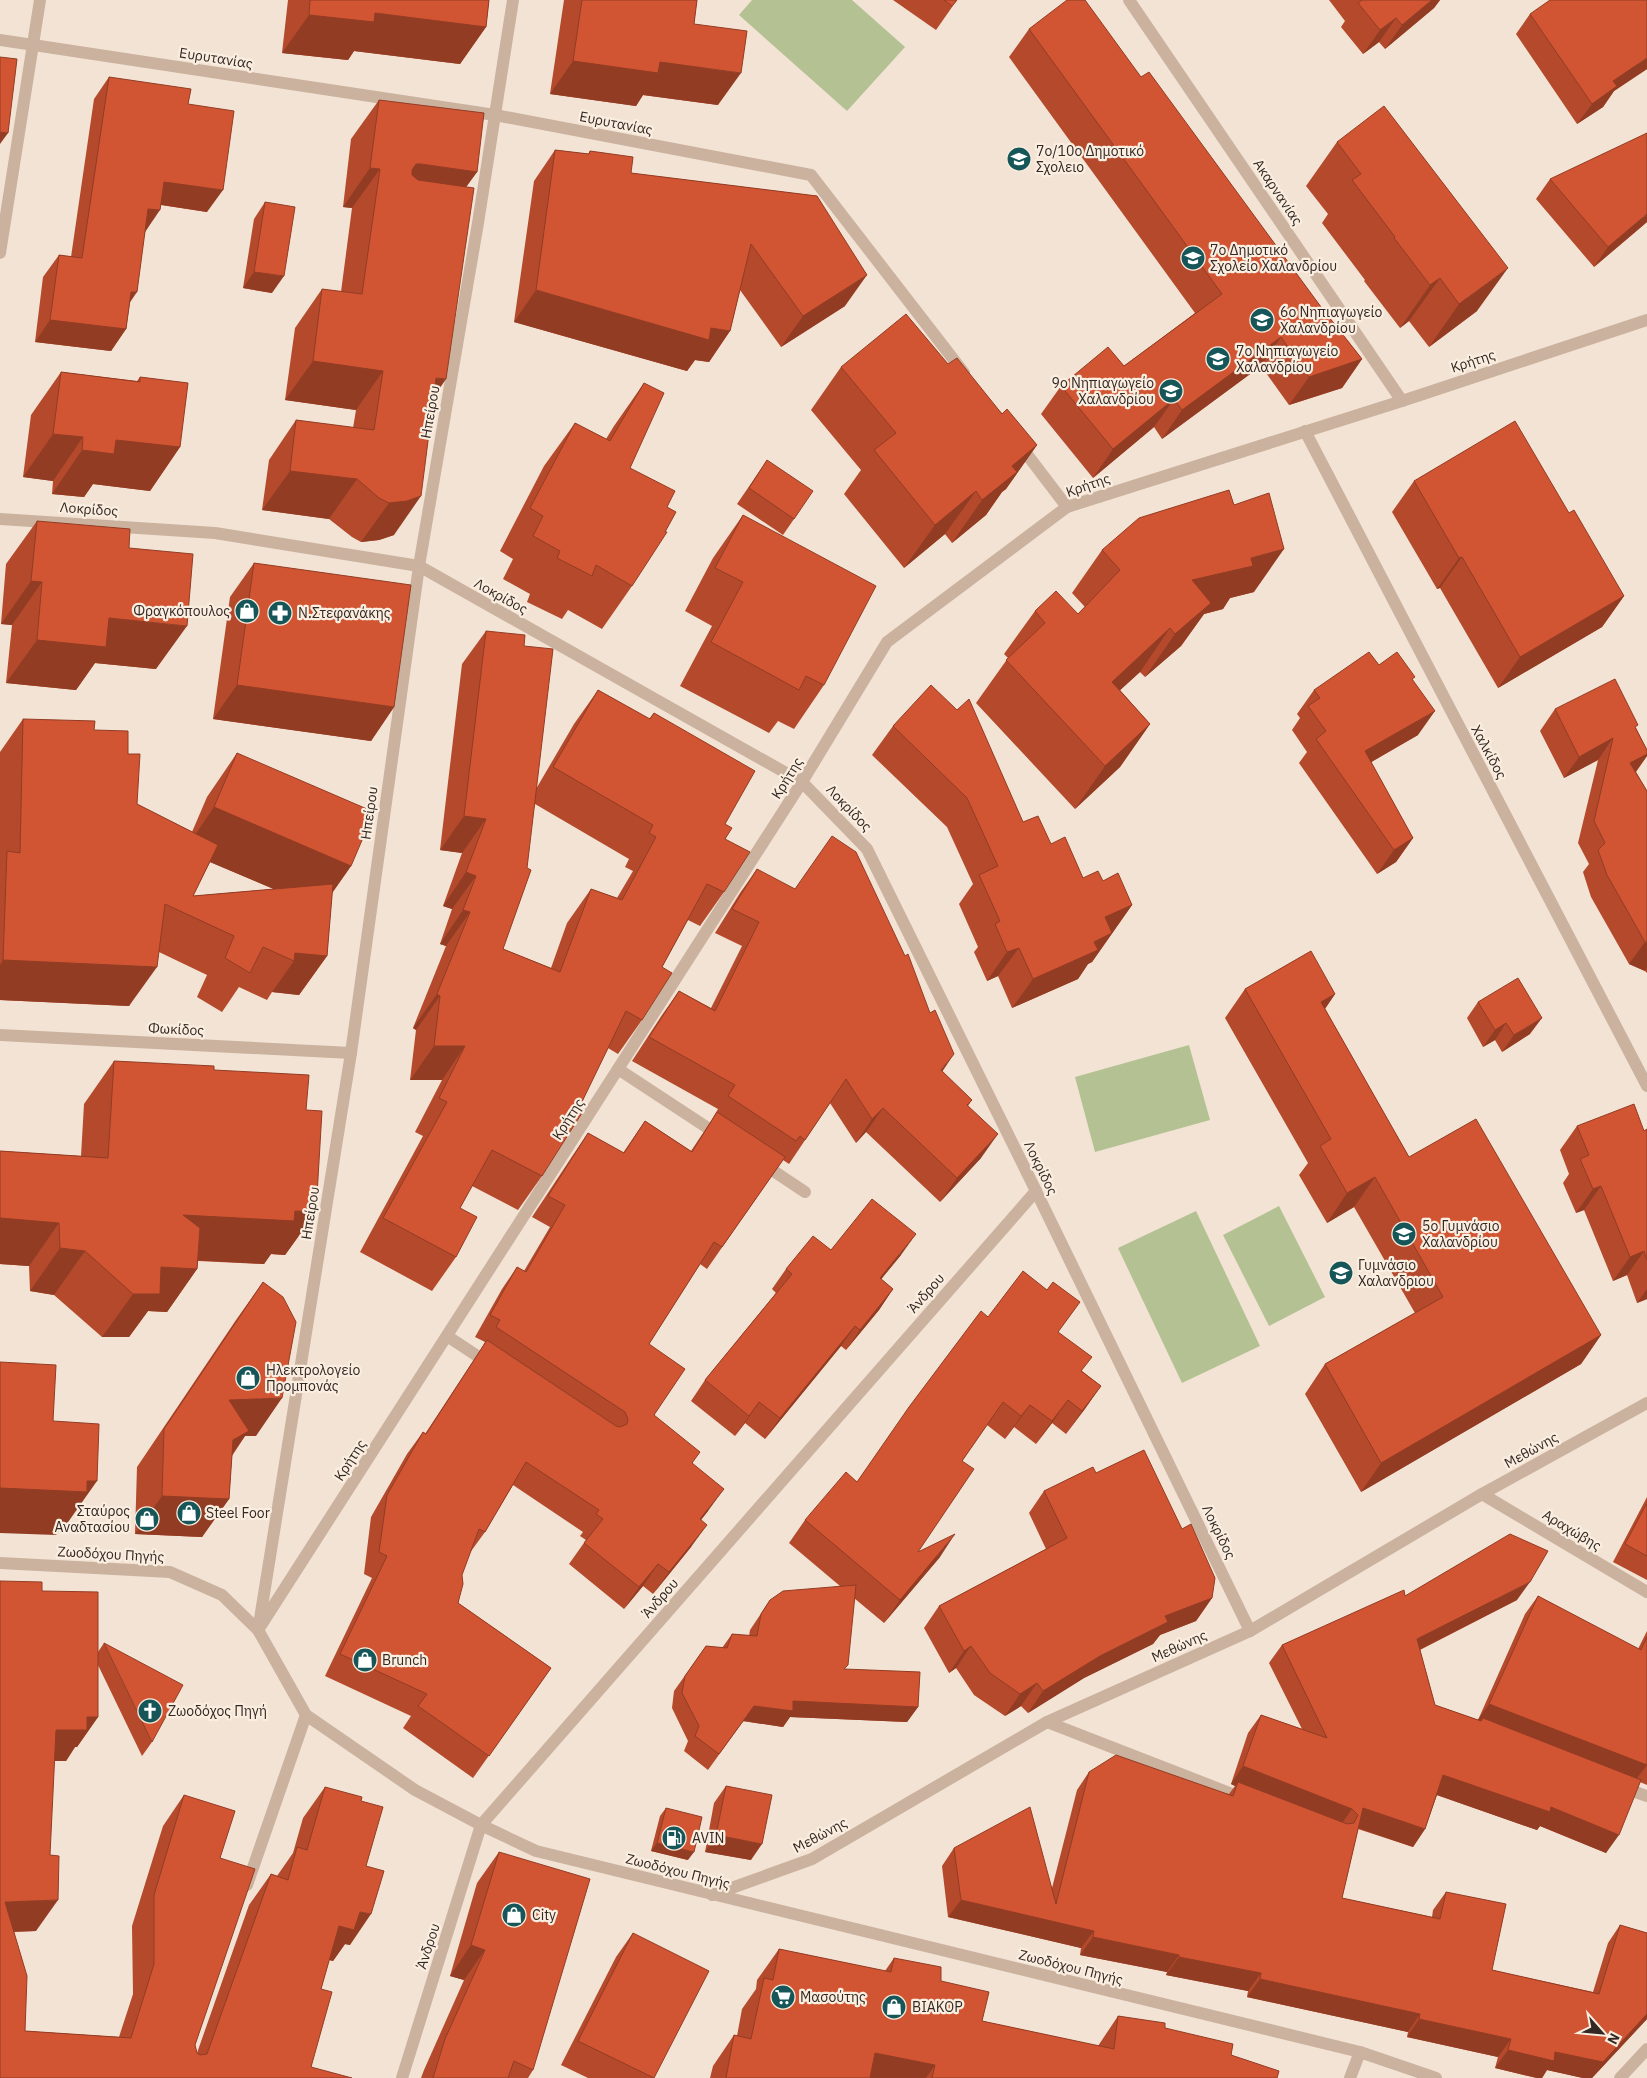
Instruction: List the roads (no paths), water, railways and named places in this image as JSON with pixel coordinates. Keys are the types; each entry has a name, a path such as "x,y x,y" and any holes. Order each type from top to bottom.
{"street":[{"path":"0,253 40,0"},
{"name":"Ηπείρου","path":"258,1630 351,1053 419,566 473,222 495,115 513,0"},
{"name":"Ακαρνανίας","path":"1129,0 1402,401"},
{"name":"Ευρυτανίας","path":"0,40 495,115 811,174 969,380"},
{"name":"Κρήτης","path":"258,1630 802,782 887,642 1067,507 1402,401 1647,320"},
{"name":"Χαλκίδος","path":"1305,431 1647,1086"},
{"path":"1012,436 1067,507"},
{"name":"Λοκρίδος","path":"0,519 215,533 419,566 802,782 867,849 1036,1190 1250,1631"},
{"name":"Φωκίδος","path":"0,1035 351,1053"},
{"path":"618,1069 732,1144"},
{"path":"748,1154 805,1192"},
{"name":"Άνδρου","path":"402,2078 481,1825 1036,1190"},
{"path":"447,1336 505,1374"},
{"name":"Μεθώνης","path":"712,1895 812,1859 1047,1722 1250,1631 1482,1494 1647,1403"},
{"name":"Αραχώβης","path":"1482,1494 1647,1592"},
{"name":"Ζωοδόχου Πηγής","path":"0,1563 170,1572 222,1595 258,1630 306,1715 415,1790 481,1825 536,1851 1360,2052 1436,2078"},
{"path":"242,1899 306,1715"},
{"path":"1047,1722 1255,1803"},
{"path":"1611,1782 1647,1796"},
{"path":"1620,2078 1647,2049"},
{"path":"1350,2078 1360,2052"}],"place":[{"name":"7ο/10ο Δημοτικό Σχολειο","path":"1019,159"},
{"name":"7ο Δημοτικό Σχολείο Χαλανδρίου","path":"1193,258"},
{"name":"6ο Νηπιαγωγείο Χαλανδρίου","path":"1262,320"},
{"name":"7ο Νηπιαγωγείο Χαλανδρίου","path":"1218,359"},
{"name":"9ο Νηπιαγωγείο Χαλανδρίου","path":"1171,391"},
{"name":"Φραγκόπουλος","path":"247,611"},
{"name":"Ν.Στεφανάκης","path":"280,613"},
{"name":"5ο Γυμνάσιο Χαλανδρίου","path":"1404,1234"},
{"name":"Γυμνάσιο Χαλανδριου","path":"1341,1273"},
{"name":"Ηλεκτρολογείο Προμπονάς","path":"248,1378"},
{"name":"Steel Foor","path":"189,1513"},
{"name":"Σταύρος Αναδτασίου","path":"147,1519"},
{"name":"Brunch","path":"365,1660"},
{"name":"Ζωοδόχος Πηγή","path":"150,1711"},
{"name":"AVIN","path":"674,1838"},
{"name":"City","path":"514,1915"},
{"name":"Μασούτης","path":"783,1997"},
{"name":"ΒΙΑΚΟΡ","path":"894,2007"}]}
